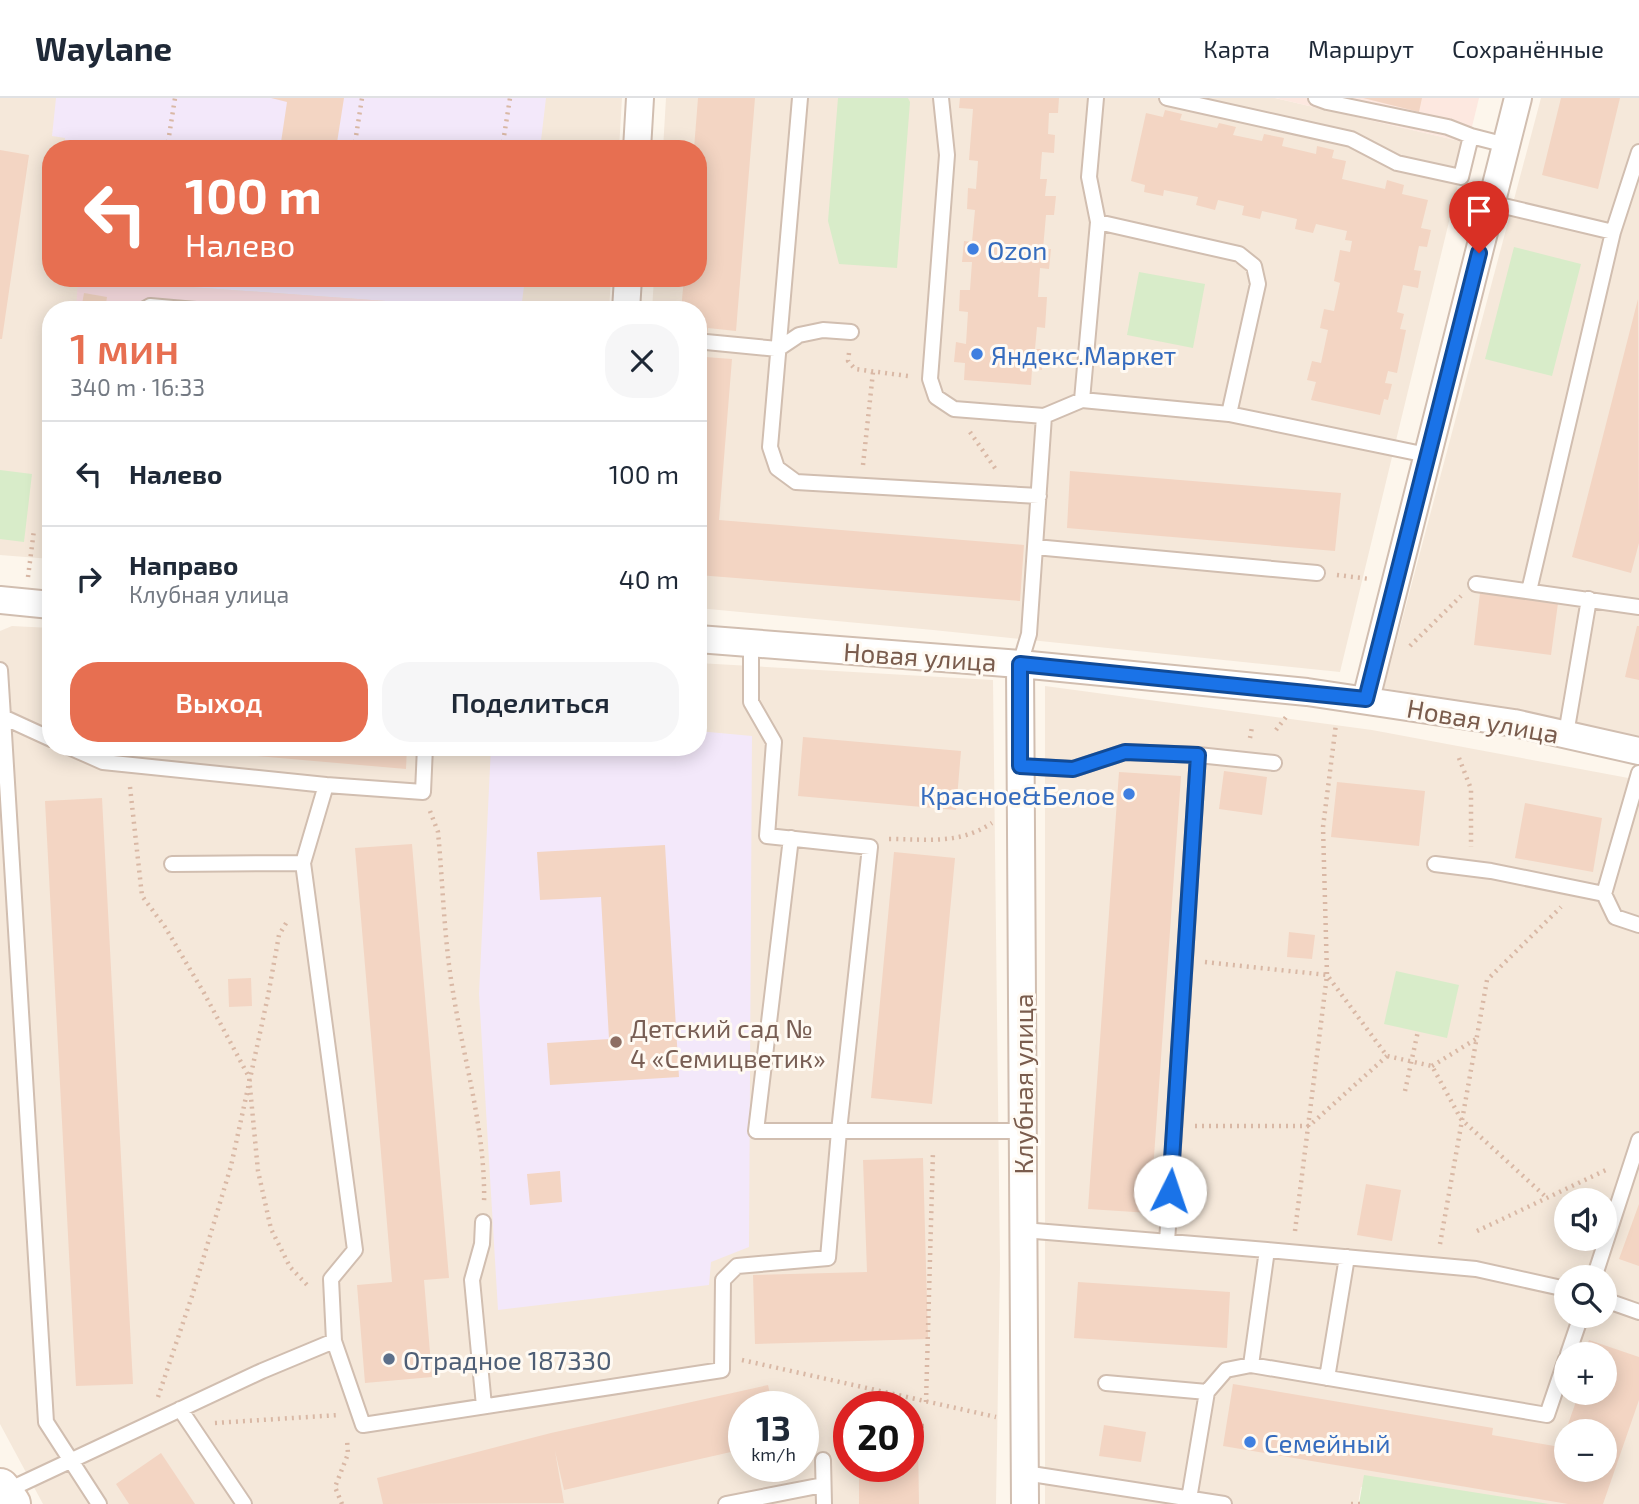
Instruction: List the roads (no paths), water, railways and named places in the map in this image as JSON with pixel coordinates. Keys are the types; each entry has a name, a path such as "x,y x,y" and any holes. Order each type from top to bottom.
{"street":[{"path":"638,140 640,98"},
{"path":"1366,699 1518,98"},
{"path":"0,600 42,604"},
{"name":"Новая улица","path":"707,640 1020,664 1366,699 1514,723 1639,751"},
{"name":"Клубная улица","path":"1020,664 1025,1504"}],"lane":[{"path":"800,98 770,447 777,468 796,482 1039,496"},
{"path":"941,98 947,155 929,379 936,397 954,409 1044,416 1082,400 1229,414 1427,455"},
{"path":"1082,400 1098,222 1089,177 1096,98"},
{"path":"1167,98 1351,139 1396,163 1461,177 1471,136"},
{"path":"1216,109 1230,98"},
{"path":"1316,98 1448,127 1506,145"},
{"path":"1530,591 1613,232 1639,152"},
{"path":"1491,202 1613,232"},
{"path":"1098,222 1239,254 1254,266 1258,284 1229,414"},
{"path":"707,342 778,349 799,335 822,330 851,332"},
{"path":"1020,664 1029,634 1044,416"},
{"path":"1035,547 1317,573"},
{"path":"1476,584 1639,607"},
{"path":"1566,734 1589,599"},
{"path":"326,785 303,863 355,1250 331,1279 334,1341 363,1425 722,1370 723,1280 737,1266 828,1258 870,847 767,836 774,742 751,702 751,643"},
{"path":"0,670 46,1422 99,1504"},
{"path":"3,717 42,735"},
{"path":"1020,766 1073,769 1125,752 1198,755 1274,763"},
{"path":"1167,1242 1198,755"},
{"path":"89,756 103,762 129,765 423,792 425,756"},
{"path":"1639,773 1604,894 1615,918 1639,925"},
{"path":"791,838 756,1131 1023,1131"},
{"path":"172,864 303,863"},
{"path":"1434,864 1604,894"},
{"path":"1598,1265 1639,1140"},
{"path":"483,1222 482,1244 472,1280 484,1406"},
{"path":"1023,1230 1476,1269 1554,1286"},
{"path":"1251,1365 1267,1250"},
{"path":"1327,1378 1348,1257"},
{"path":"1617,1304 1639,1311"},
{"path":"4,1498 70,1461 262,1371 334,1341"},
{"path":"1189,1499 1207,1392 1226,1370 1251,1365 1547,1416 1554,1395"},
{"path":"1107,1383 1207,1392"},
{"path":"180,1409 244,1504"},
{"path":"823,1460 824,1504"},
{"path":"1025,1473 1224,1504"},
{"path":"726,1504 823,1485"}],"place":[{"name":"Ozon","path":"973,249"},
{"name":"Яндекс.Маркет","path":"977,354"},
{"name":"Красное&Белое","path":"1129,794"},
{"name":"Детский сад № 4 «Семицветик»","path":"616,1042"},
{"name":"Отрадное 187330","path":"389,1359"},
{"name":"Семейный","path":"1250,1442"}]}
